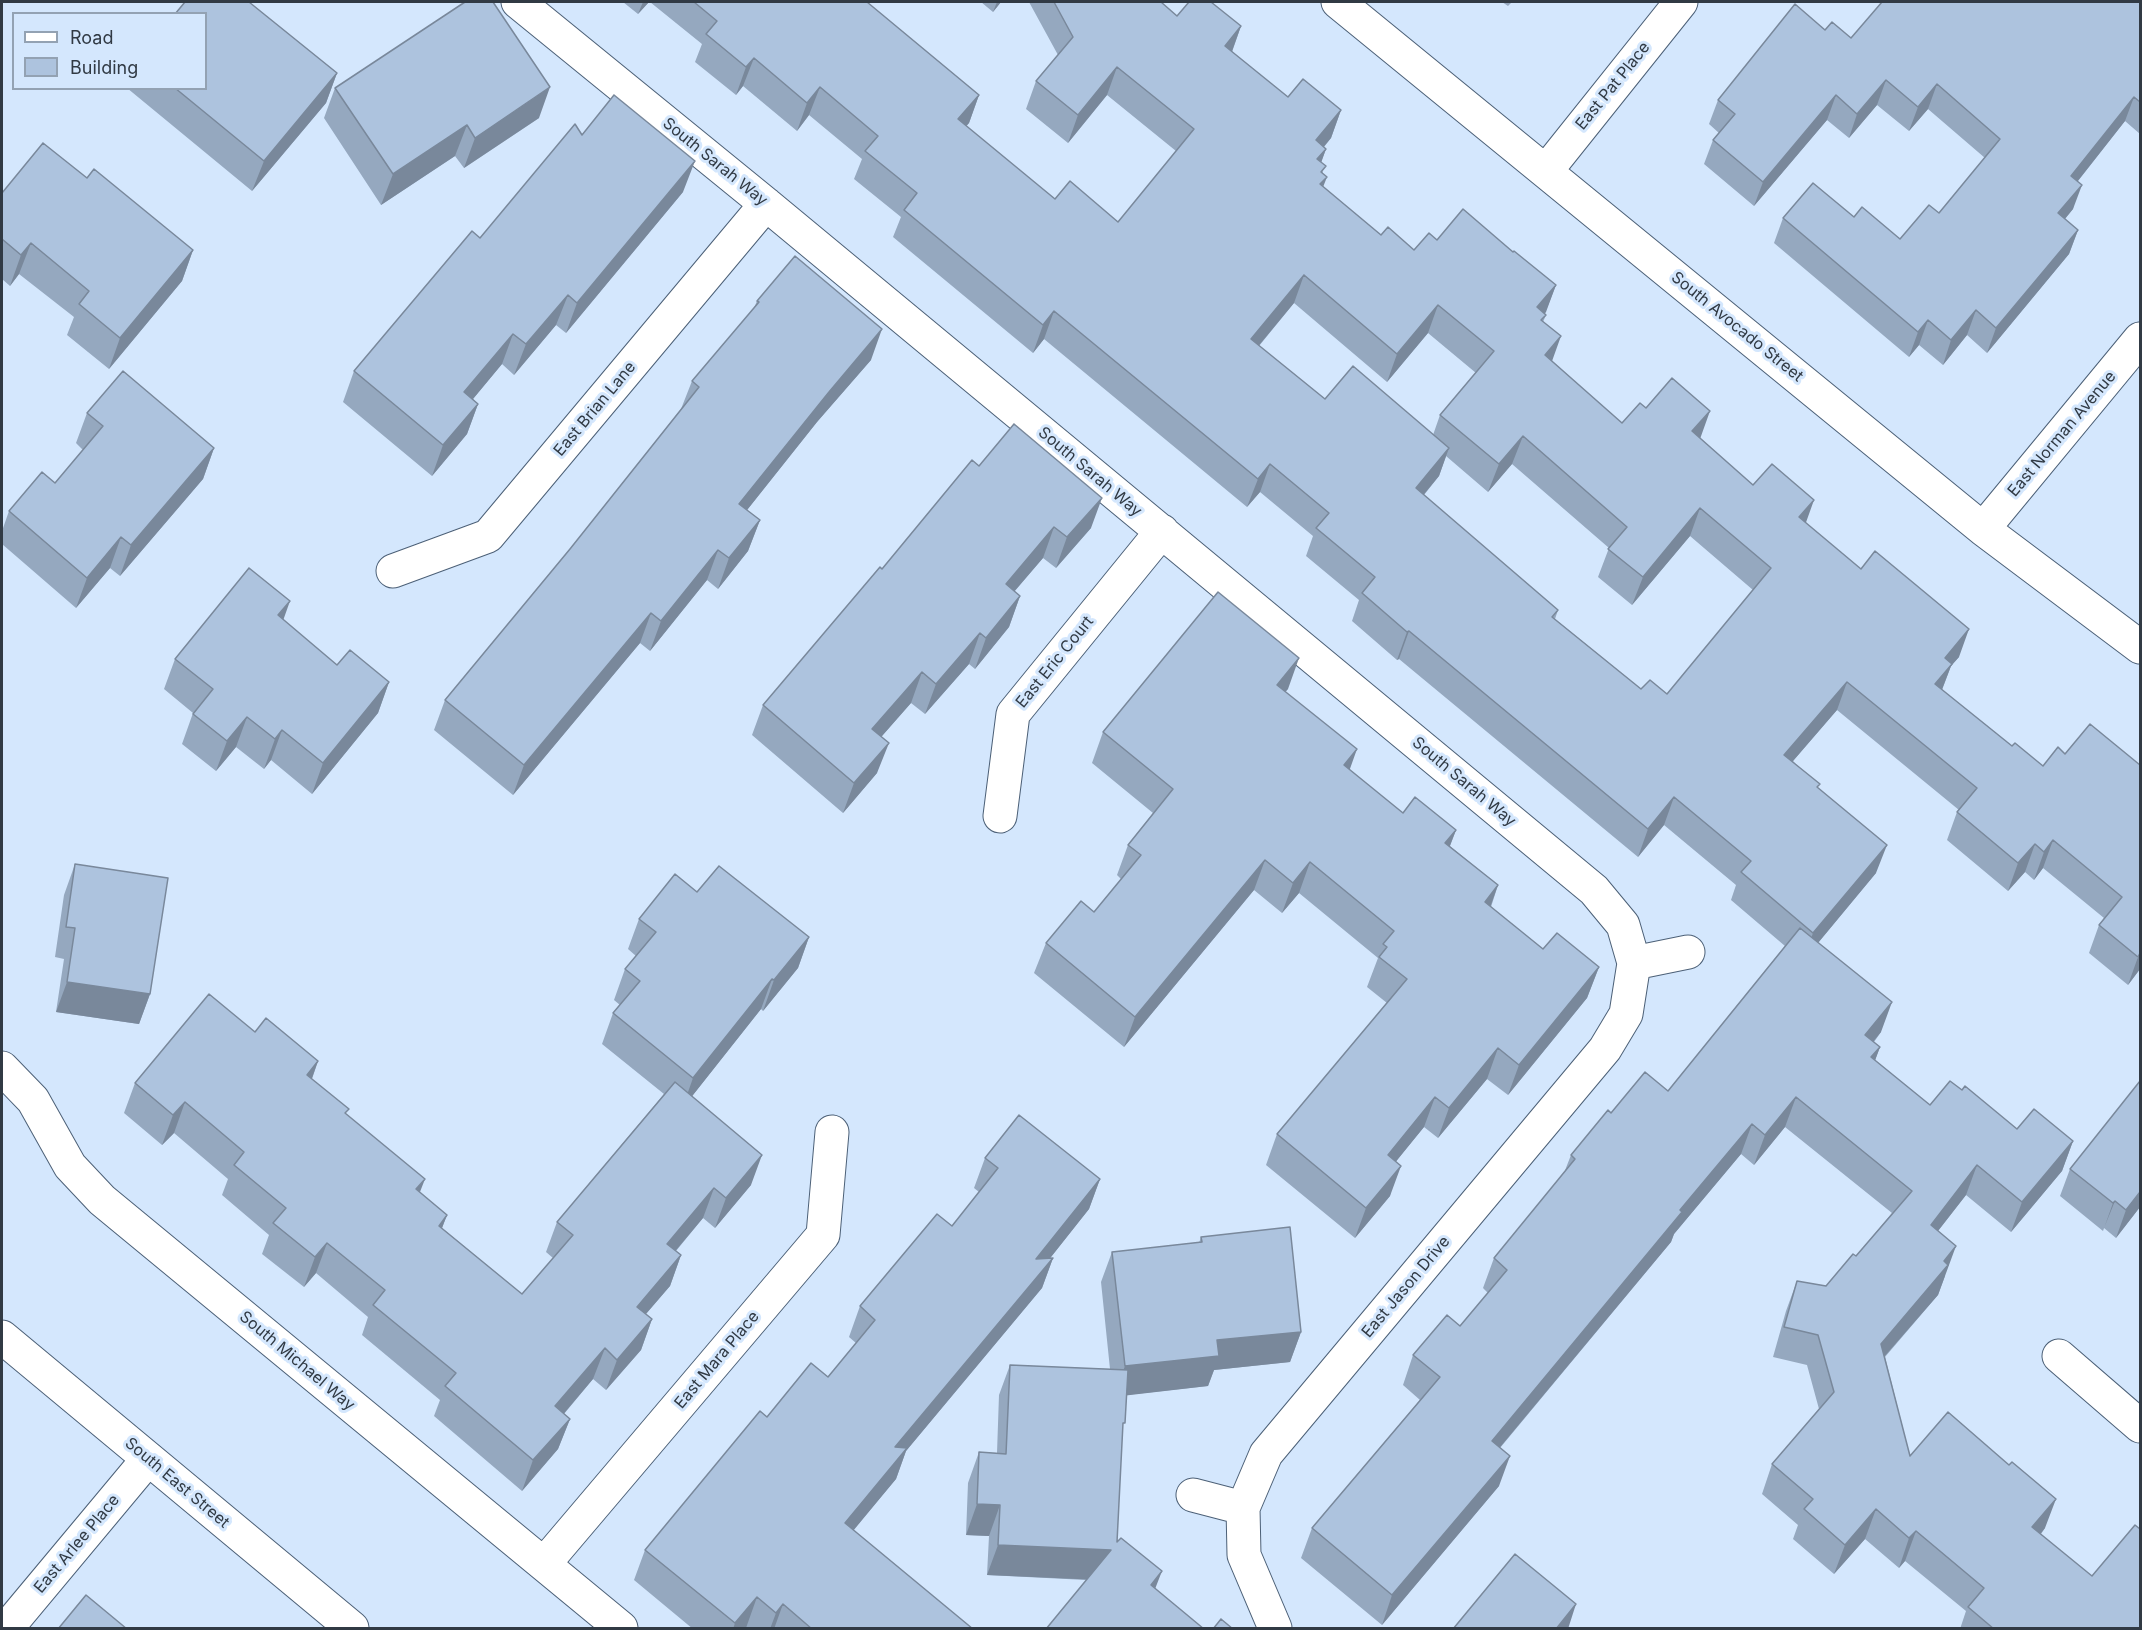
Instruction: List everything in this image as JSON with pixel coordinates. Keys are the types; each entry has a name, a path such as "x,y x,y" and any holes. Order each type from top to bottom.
{"street":[{"name":"South Sarah Way","path":"518,2 766,204 1594,890 1623,925 1634,963"},
{"name":"South Avocado Street","path":"1338,2 1983,529 2140,647"},
{"name":"East Pat Place","path":"1546,171 1681,2"},
{"name":"East Brian Lane","path":"393,571 488,536 766,204"},
{"name":"East Norman Avenue","path":"1983,529 2140,339"},
{"name":"East Eric Court","path":"1000,816 1013,714 1162,531"},
{"path":"1634,963 1688,952"},
{"name":"East Jason Drive","path":"1275,1629 1244,1555 1243,1509 1266,1454 1605,1049 1626,1014 1634,963"},
{"name":"South Michael Way","path":"2,1068 33,1100 70,1166 102,1200 621,1629"},
{"name":"East Mara Place","path":"544,1564 823,1235 832,1132"},
{"name":"South East Street","path":"2,1337 352,1629"},
{"path":"2060,1356 2140,1426"},
{"name":"East Arlee Place","path":"7,1629 148,1459"},
{"path":"1193,1495 1243,1509"}],"building":[{"path":"185,2 249,2 337,73 264,161 177,90 207,90 207,12 177,12"},
{"path":"465,2 493,2 550,87 475,138 467,125 393,174 335,88"},
{"path":"694,2 867,2 979,95 958,119 1055,199 1070,181 1118,222 1194,129 1117,67 1078,115 1036,81 1073,37 1054,2 1161,2 1177,16 1189,2 1211,2 1241,26 1225,46 1288,97 1303,79 1341,110 1316,140 1326,149 1317,159 1326,166 1321,172 1327,177 1320,184 1381,235 1388,227 1414,250 1429,233 1437,240 1463,209 1556,285 1537,307 1546,315 1541,320 1561,336 1545,355 1622,423 1640,403 1646,408 1672,378 1710,411 1692,431 1753,485 1772,464 1814,500 1799,517 1861,569 1875,551 1969,629 1945,658 1952,664 1935,684 2012,746 2015,743 2043,766 2058,747 2065,754 2090,724 2140,765 2140,953 2138,957 2099,925 2122,897 2053,840 2044,852 2035,844 2018,863 1957,812 1977,788 1847,682 1784,755 1820,784 1817,787 1887,845 1813,933 1741,872 1751,861 1674,797 1648,829 1362,593 1375,577 1316,528 1329,513 1270,464 1258,479 1054,311 1043,325 904,210 917,193 865,151 878,136 820,87 807,103 754,58 746,67 706,34 717,21","holes":["1304,275 1397,354 1438,305 1494,351 1440,415 1499,464 1523,436 1627,527 1608,549 1643,577 1700,508 1771,568 1667,694 1650,680 1641,689 1552,617 1558,610 1416,488 1449,448 1353,366 1325,399 1251,339"]},
{"path":"1882,2 2140,2 2140,102 2134,97 2071,176 2082,185 2058,213 2078,230 1996,328 1976,310 1951,340 1928,320 1918,332 1783,218 1813,183 1854,217 1862,207 1900,239 1929,205 1939,213 2000,139 1937,84 1918,107 1886,80 1857,114 1836,95 1763,182 1713,140 1735,114 1718,100 1795,4 1825,30 1832,22 1851,38"},
{"path":"614,95 695,161 577,303 568,295 526,344 513,334 464,392 478,404 443,445 354,371 472,231 480,238 575,124 582,135"},
{"path":"43,143 87,178 94,169 193,250 120,338 79,304 89,291 31,243 21,255 2,239 2,193"},
{"path":"795,256 882,329 739,504 760,520 729,558 718,550 661,621 651,613 524,765 445,700 570,549 699,387 692,381"},
{"path":"123,371 214,448 131,545 121,537 87,578 9,511 42,472 55,483 103,426 87,413"},
{"path":"1014,424 1102,498 1067,537 1054,527 1006,584 1020,596 986,638 980,633 936,684 922,672 872,729 889,743 854,783 763,705 880,567 882,569 972,460 979,466"},
{"path":"249,568 290,601 278,615 337,665 350,650 389,682 323,763 282,730 275,739 247,717 227,741 193,714 213,689 175,659"},
{"path":"1218,592 1299,658 1277,685 1357,749 1344,765 1403,813 1415,797 1456,830 1445,843 1498,885 1485,902 1543,949 1557,933 1599,967 1519,1065 1498,1048 1449,1108 1435,1097 1388,1155 1401,1166 1366,1208 1277,1134 1407,979 1379,957 1387,947 1383,944 1394,931 1310,862 1293,883 1265,860 1135,1017 1046,943 1081,901 1094,912 1141,855 1128,845 1173,789 1103,732"},
{"path":"75,864 168,878 150,994 67,982 75,928 66,927"},
{"path":"719,866 809,937 774,980 772,979 693,1078 613,1013 640,981 625,969 656,932 639,919 675,874 697,892"},
{"path":"1800,928 1892,1002 1865,1035 1880,1047 1871,1057 1930,1105 1950,1081 1962,1090 1965,1086 2017,1129 2034,1109 2073,1141 2022,1202 1977,1165 1931,1225 1956,1246 1944,1261 1948,1265 1881,1344 1910,1456 1948,1412 2009,1465 2012,1462 2056,1499 2032,1527 2092,1576 2135,1525 2140,1529 2140,1629 1994,1629 1968,1607 1984,1588 1916,1531 1909,1538 1876,1509 1845,1545 1804,1509 1813,1499 1772,1464 1834,1392 1818,1335 1784,1327 1797,1281 1826,1286 1853,1254 1856,1256 1912,1191 1796,1097 1765,1135 1752,1124 1492,1441 1510,1456 1392,1595 1312,1528 1440,1377 1413,1355 1447,1315 1460,1326 1507,1270 1494,1258 1575,1159 1571,1155 1608,1110 1611,1113 1645,1072 1668,1091"},
{"path":"209,994 255,1032 266,1018 318,1061 307,1075 349,1109 345,1113 425,1179 416,1189 447,1215 439,1226 522,1294 573,1235 557,1222 675,1082 762,1155 726,1198 714,1188 667,1244 681,1255 637,1307 652,1319 617,1360 605,1348 555,1406 570,1419 533,1460 445,1386 456,1373 373,1305 385,1290 327,1243 315,1257 273,1223 286,1208 234,1165 244,1152 185,1102 173,1115 135,1083"},
{"path":"2140,1081 2140,1192 2126,1210 2115,1201 2113,1203 2070,1169"},
{"path":"1019,1115 1100,1179 1036,1259 1053,1258 895,1447 907,1448 845,1523 973,1629 812,1629 783,1604 776,1613 757,1597 735,1623 645,1550 760,1411 767,1417 811,1363 828,1377 875,1320 860,1306 937,1214 952,1226 998,1168 985,1158"},
{"path":"1290,1227 1301,1332 1217,1340 1219,1356 1125,1366 1112,1252 1202,1242 1201,1237"},
{"path":"1010,1365 1128,1370 1117,1542 1121,1538 1162,1571 1151,1585 1204,1629 1046,1629 1111,1550 998,1545 1000,1505 977,1504 979,1452 1006,1454"},
{"path":"1515,1554 1576,1604 1556,1629 1453,1629"},
{"path":"86,1595 127,1629 58,1629"},
{"path":"1221,1619 1233,1629 1213,1629"}]}
